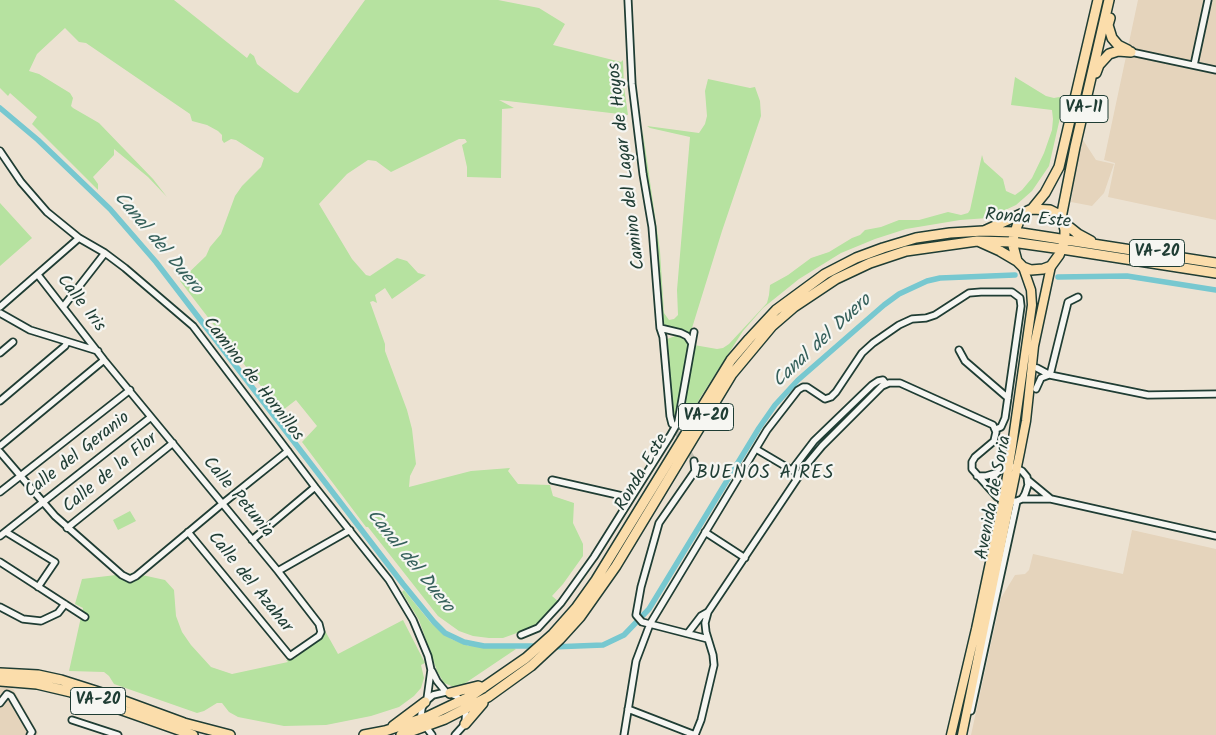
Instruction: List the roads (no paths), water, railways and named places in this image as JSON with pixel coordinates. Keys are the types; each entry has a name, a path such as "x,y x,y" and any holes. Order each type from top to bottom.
{"highway":[{"name":"VA-11","path":"1022,214 1032,209 1045,193 1059,166 1098,0"},
{"name":"VA-11","path":"1063,244 1065,230 1062,220 1082,116 1110,0"},
{"path":"1110,0 1109,32 1118,45 1130,52"},
{"path":"1082,116 1099,65 1109,54 1118,51 1130,52"},
{"path":"1032,209 1050,210 1078,234 1098,244"},
{"path":"983,231 1022,214"},
{"path":"1020,264 1012,242 1022,214"},
{"name":"Ronda Este","path":"556,637 596,580 731,360 776,310 825,274 856,258 916,238 983,231 1015,232 1093,254 1216,273"},
{"path":"978,241 1000,251 1020,264 1037,270 1070,256 1093,254"},
{"name":"Ronda Este","path":"401,735 510,682 536,655 580,617 616,566 732,374 772,326 815,292 836,279 870,263 906,251 978,241 1098,244 1216,262"},
{"path":"1053,264 1063,244"},
{"name":"VA-20","path":"0,672 38,675 61,680 184,723 230,735"},
{"name":"VA-20","path":"0,681 37,684 62,689 193,735"},
{"path":"448,692 478,686 486,693 464,729"},
{"path":"385,731 426,701"},
{"name":"Ronda Este","path":"364,735 423,723"}],"main road":[{"name":"Avenida de Soria","path":"951,735 976,628 1013,501 1009,466 1032,305 1032,290 1020,264"},
{"name":"Avenida de Soria","path":"962,735 1013,501 1025,426 1034,346 1053,264"}],"street":[{"name":"Camino del Lagar de Hoyos","path":"628,0 632,84 643,174 652,227 660,328 663,337 672,424"},
{"path":"1194,65 1208,0"},
{"path":"1130,52 1216,70"},
{"name":"Camino de Hornillos","path":"0,151 33,197 53,216 79,238 105,253 193,326 315,488 390,580 425,646 431,670 437,681 448,692"},
{"path":"0,307 79,238"},
{"path":"63,307 105,253"},
{"name":"Calle Iris","path":"38,275 98,351"},
{"path":"624,735 636,661 650,624 756,448 777,416 798,390 802,387 807,388 825,399 831,397 862,353 899,325 912,319 935,315 969,294 1012,292 1020,298 1021,306 1005,418 1002,427 996,429"},
{"path":"1050,375 1068,302 1078,297"},
{"path":"0,313 30,330 98,351"},
{"path":"660,328 681,333 687,336 691,342"},
{"path":"521,635 538,628 561,603 594,557 678,422 694,332"},
{"path":"0,353 13,342"},
{"path":"0,401 65,346 67,342"},
{"path":"959,350 966,361 1008,398"},
{"name":"Calle Petunia","path":"98,351 278,571 321,628 319,636 293,655 290,656 287,653"},
{"path":"0,446 104,360"},
{"path":"1037,368 1050,375 1148,395 1216,394"},
{"path":"1036,389 1041,378 1050,375"},
{"path":"792,470 814,441 872,385 883,380 886,384"},
{"path":"628,709 695,735 701,720 714,665 705,623 708,612 800,475 822,446 875,392 886,384 900,383 993,425 996,429"},
{"path":"0,492 130,390"},
{"name":"Calle del Geranio","path":"0,536 151,417"},
{"path":"996,429 994,441 975,457 972,462 972,469 994,493 1013,501 1051,499 1216,536"},
{"name":"Calle de la Flor","path":"67,528 173,444"},
{"path":"756,448 800,475"},
{"path":"0,452 67,528 122,575 130,579 288,451"},
{"path":"694,461 695,471 659,523 641,587 636,615 642,622 708,639"},
{"path":"977,476 996,473 1009,466 1017,468 1051,499"},
{"path":"994,493 992,484 996,473"},
{"path":"552,480 631,498"},
{"path":"1013,501 1028,490 1028,480"},
{"path":"252,540 315,488"},
{"name":"Avenida de Soria","path":"965,735 1013,501"},
{"path":"278,571 350,530"},
{"path":"6,532 55,562 38,586"},
{"name":"Calle del Azahar","path":"188,532 287,653"},
{"path":"705,532 745,558"},
{"path":"0,562 85,617"},
{"path":"0,607 24,620 41,621 58,613 65,604"},
{"path":"688,633 701,616 708,612"},
{"name":"Camino de Hornillos","path":"423,723 431,670"},
{"path":"426,701 433,695 448,692 464,705 467,717 464,729 455,735"},
{"path":"0,703 7,694 10,696 31,733"},
{"path":"72,720 118,735"},
{"path":"423,723 432,735"},
{"path":"92,726 93,735"}],"waterway":[{"name":"Canal del Duero","path":"0,108 38,140 110,209 156,262 434,622 445,633 464,642 484,646 538,646"},
{"name":"Canal del Duero","path":"552,647 603,645 624,635 649,609 759,428 775,405 798,380 884,305 899,294 927,281 940,278 1015,275"},
{"name":"Canal del Duero","path":"1058,277 1127,276 1216,290"}],"tunnel":[{"path":"672,424 694,461"}],"district":[{"name":"BUENOS AIRES","path":"765,475"}]}
